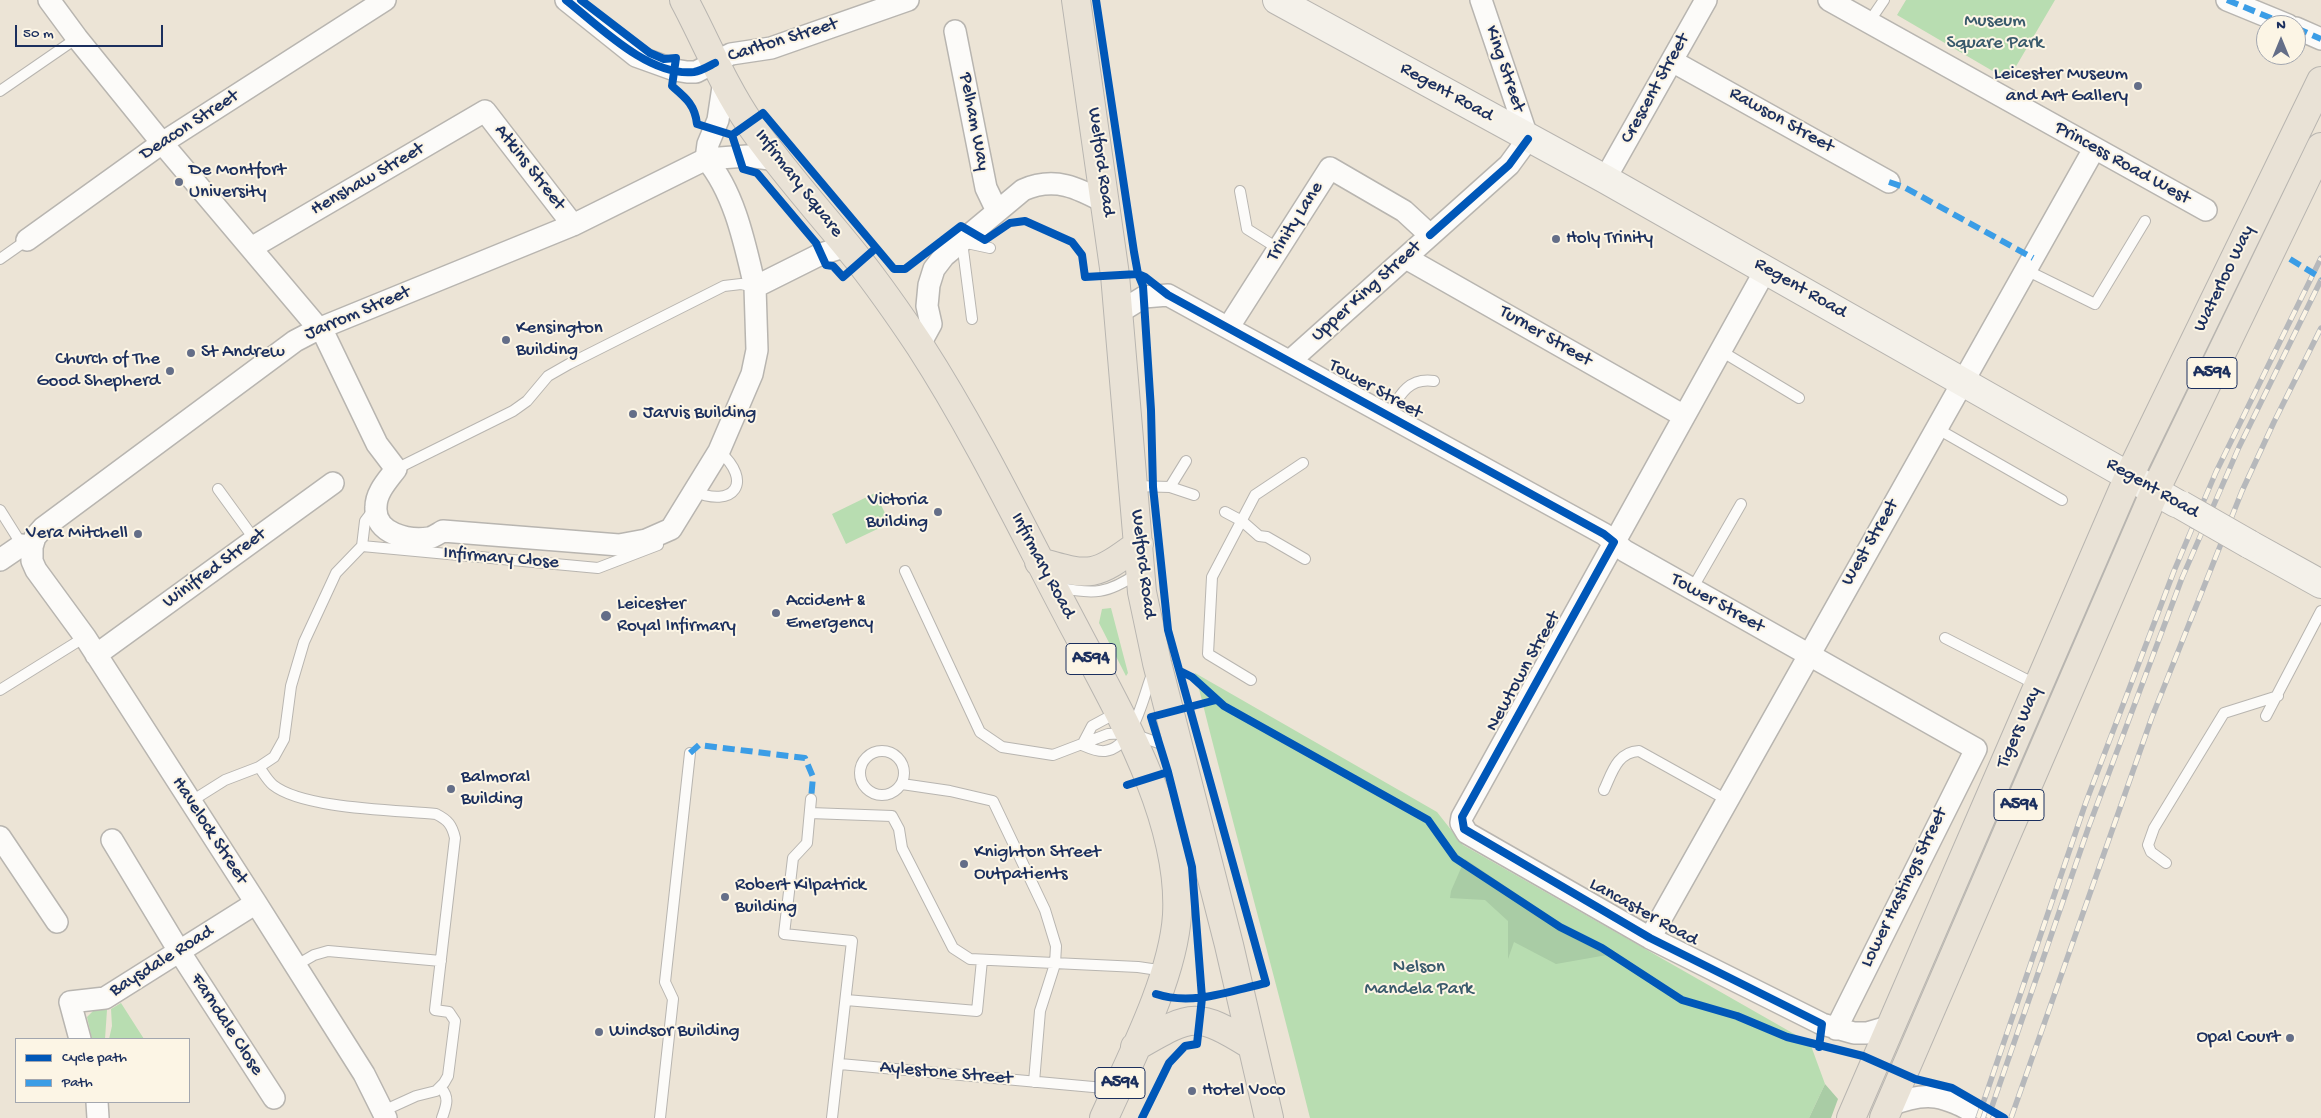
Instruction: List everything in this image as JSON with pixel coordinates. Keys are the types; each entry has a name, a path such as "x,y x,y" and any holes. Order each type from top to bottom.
{"main road":[{"name":"A594","path":"684,0 720,71"},
{"name":"Welford Road","path":"1076,0 1106,203 1144,600 1157,663 1229,945 1250,1045 1269,1118"},
{"name":"Infirmary Square","path":"720,71 749,122 888,300"},
{"name":"Waterloo Way","path":"2129,476 2321,82"},
{"name":"Waterloo Way","path":"2155,491 2321,147"},
{"name":"Infirmary Road","path":"888,300 920,346 969,427 1124,722 1152,788 1173,860 1177,914 1174,938 1166,971 1135,1047"},
{"name":"Tigers Way","path":"1851,1118 2129,476"},
{"name":"Tigers Way","path":"1886,1112 2155,491"},
{"path":"1039,562 1078,572 1092,572 1140,557"},
{"path":"1135,1047 1170,1027 1200,1020 1222,1027 1250,1045"},
{"name":"A594","path":"1104,1118 1135,1047"}],"street":[{"path":"49,0 76,38 162,143 325,336 377,444 396,469 381,489 375,508"},
{"name":"Deacon Street","path":"27,240 162,143 385,0"},
{"name":"Carlton Street","path":"566,0 636,56 676,70 688,72 720,71 731,54 771,48 905,0"},
{"name":"King Street","path":"1481,0 1528,139"},
{"name":"Crescent Street","path":"1605,179 1706,0"},
{"name":"Princess Road West","path":"1829,0 2206,210"},
{"path":"2227,0 2264,15"},
{"name":"Regent Road","path":"1279,1 1766,269 2180,506 2321,584"},
{"name":"Pelham Way","path":"955,31 986,188 997,211"},
{"name":"Rawson Street","path":"1672,61 1890,182"},
{"path":"720,71 718,120 708,144 706,159 718,173 727,194 755,288 821,254 847,246"},
{"name":"Atkins Street","path":"485,111 573,225"},
{"name":"Henshaw Street","path":"251,248 485,111"},
{"name":"Upper King Street","path":"1290,361 1510,165 1528,139"},
{"name":"West Street","path":"1650,938 1808,654 2094,149"},
{"name":"Jarrom Street","path":"0,560 27,546 43,528 295,341 318,329 573,225 706,159 747,156 777,160"},
{"name":"Trinity Lane","path":"1228,328 1330,168 1404,211 1430,235"},
{"path":"920,346 931,324 927,306 929,285 934,269 944,256 1023,190 1046,183 1080,189 1106,203"},
{"name":"Turner Street","path":"1406,258 1684,416"},
{"name":"Newtown Street","path":"1462,817 1766,269"},
{"name":"Infirmary Close","path":"375,508 382,526 391,534 430,538 443,531 619,545 646,540 671,529 693,491 720,451 752,374 757,350 755,288"},
{"name":"Tower Street","path":"1118,313 1144,297 1168,295 1604,534 1624,552 1976,749"},
{"name":"Winifred Street","path":"96,655 333,484"},
{"name":"Havelock Street","path":"27,546 36,570 85,637 256,903 364,1074 384,1114"},
{"name":"Lower Hastings Street","path":"1836,1028 1976,749"},
{"name":"Lancaster Road","path":"1462,817 1462,823 1468,832 1650,938 1822,1024 1854,1033 1868,1033 1891,1026"},
{"path":"0,837 57,922"},
{"name":"Farndale Close","path":"112,840 179,951 274,1098"},
{"name":"Baysdale Road","path":"80,1038 70,1002 106,998 256,903"},
{"path":"1886,1112 1910,1098 1930,1096 1951,1100 1985,1118"},
{"path":"97,1103 98,1118"}],"lane":[{"path":"1869,22 1884,0"},
{"path":"0,91 76,38"},
{"path":"1240,191 1247,229 1279,249"},
{"path":"2026,270 2095,304 2145,221"},
{"name":"Deacon Street","path":"0,259 27,240"},
{"path":"972,319 962,242 990,248"},
{"path":"396,469 513,411 527,401 548,376 578,359 724,286 741,284 755,288"},
{"path":"1721,351 1799,398"},
{"path":"1388,415 1403,390 1415,382 1434,381"},
{"path":"1936,428 2062,500"},
{"path":"693,491 716,499 733,492 738,484 737,472 731,461 720,451"},
{"path":"1170,487 1186,461"},
{"path":"1251,680 1208,654 1212,577 1255,495 1303,464"},
{"path":"1132,486 1170,487 1194,495"},
{"path":"218,489 255,540"},
{"path":"1692,589 1741,504"},
{"path":"190,802 225,780 274,757 284,739 291,686 297,663 319,607 336,573 362,546 365,521 375,508"},
{"path":"0,510 27,546"},
{"path":"1225,512 1242,521 1259,536 1268,537 1305,559"},
{"name":"Infirmary Close","path":"362,546 598,568 652,548 663,541 671,529"},
{"path":"1052,585 1074,590 1110,590 1118,587 1140,557"},
{"path":"906,571 980,732 1002,747 1053,755 1082,746 1108,734 1124,722"},
{"path":"2266,716 2321,611"},
{"path":"0,690 85,637"},
{"path":"1945,638 2038,685"},
{"path":"1082,746 1103,752 1116,748 1124,722 1157,663"},
{"path":"2166,863 2151,852 2148,845 2154,828 2224,713 2278,696"},
{"path":"1082,746 1092,726 1124,722 1180,750"},
{"path":"883,751 897,756 904,769 902,784 898,790 884,796 870,792 861,781 860,774 864,760 870,755 883,751"},
{"path":"1604,790 1621,756 1630,751 1639,751 1727,800"},
{"path":"660,1118 673,999 665,982 690,753"},
{"path":"258,766 271,784 285,793 306,801 436,814 446,819 452,826 455,838 435,1010 449,1012 454,1021 448,1076 441,1088 436,1091 416,1096 384,1114"},
{"path":"902,784 950,791 993,801 1053,931 1056,946 1055,964 1040,1012 1034,1082"},
{"path":"811,799 806,843 793,858 784,934 852,941 840,1064 832,1118"},
{"path":"810,813 892,816 900,829 902,848 953,948 970,959 1138,967 1166,971"},
{"path":"295,966 314,955 328,951 441,961"},
{"path":"846,1000 977,1011 982,960"},
{"name":"Aylestone Street","path":"840,1064 1117,1089"},
{"path":"441,1088 445,1092 448,1103 442,1118"}],"green space":[{"name":"Museum Square Park","path":"1906,0 2055,0 2008,80 1897,15"},
{"path":"875,493 890,523 846,544 832,514"},
{"path":"1111,608 1128,673 1126,676 1099,623 1102,609"},
{"name":"Nelson Mandela Park","path":"1195,673 1437,812 1463,845 1810,1043 1825,1084 1809,1118 1310,1118"},
{"path":"1465,859 1607,955 1556,964 1514,942 1508,959 1508,921 1485,900 1450,898 1451,891"},
{"path":"121,1003 143,1038 109,1038 112,1026 111,1009"},
{"path":"94,1010 107,1010 105,1038 92,1038 87,1017"},
{"path":"1825,1084 1838,1099 1831,1118 1809,1118"}],"railway":[{"path":"1978,1118 2086,802 2174,571 2216,472 2321,258"},
{"path":"1988,1118 2089,826 2182,578 2239,447 2321,280"},
{"path":"2011,1118 2152,717 2242,491 2321,328"}],"marked path":[{"path":"2227,0 2264,15"},
{"path":"2306,32 2321,39"},
{"path":"1889,182 1904,187 2033,258"},
{"path":"2290,259 2321,278"},
{"path":"690,753 699,745 805,758 813,777 811,799"}],"cycle path":[{"path":"566,0 609,36 642,58 660,67 694,72 715,63"},
{"path":"581,0 650,53 664,59 676,58 672,86 689,102 697,124 732,135 763,113 894,269 905,269 961,226 985,240 1010,223 1025,221 1072,242 1082,255 1085,277 1138,274 1145,277 1168,295 1604,534 1614,542 1462,817 1464,829 1650,938 1822,1024 1819,1047"},
{"path":"1096,0 1134,252 1138,274 1143,286 1151,410 1153,487 1168,630 1266,983 1197,998 1170,997 1156,994"},
{"path":"732,135 743,169 757,173 816,243 826,265 833,266 843,277 876,248"},
{"path":"1430,235 1509,165 1528,139"},
{"path":"1180,671 1192,677 1224,706 1428,820 1455,858 1560,927 1602,948 1682,1000 1737,1016 1787,1037 1863,1056 1915,1079 1952,1088 2004,1118"},
{"path":"1127,785 1168,772 1151,717 1216,700"},
{"path":"1142,1118 1169,1063 1185,1046 1197,1044 1202,998 1192,867 1168,772"}],"place":[{"name":"Leicester Museum and Art Gallery","path":"2138,86"},
{"name":"De Montfort University","path":"179,182"},
{"name":"Holy Trinity","path":"1556,239"},
{"name":"Kensington Building","path":"506,340"},
{"name":"St Andrew","path":"191,353"},
{"name":"Church of The Good Shepherd","path":"170,371"},
{"name":"Jarvis Building","path":"633,414"},
{"name":"Victoria Building","path":"938,512"},
{"name":"Vera Mitchell","path":"138,534"},
{"name":"Accident & Emergency","path":"776,613"},
{"name":"Leicester Royal Infirmary","path":"606,616"},
{"name":"Balmoral Building","path":"451,789"},
{"name":"Knighton Street Outpatients","path":"964,864"},
{"name":"Robert Kilpatrick Building","path":"725,897"},
{"name":"Windsor Building","path":"599,1032"},
{"name":"Opal Court","path":"2290,1038"},
{"name":"Hotel Voco","path":"1192,1091"}]}
